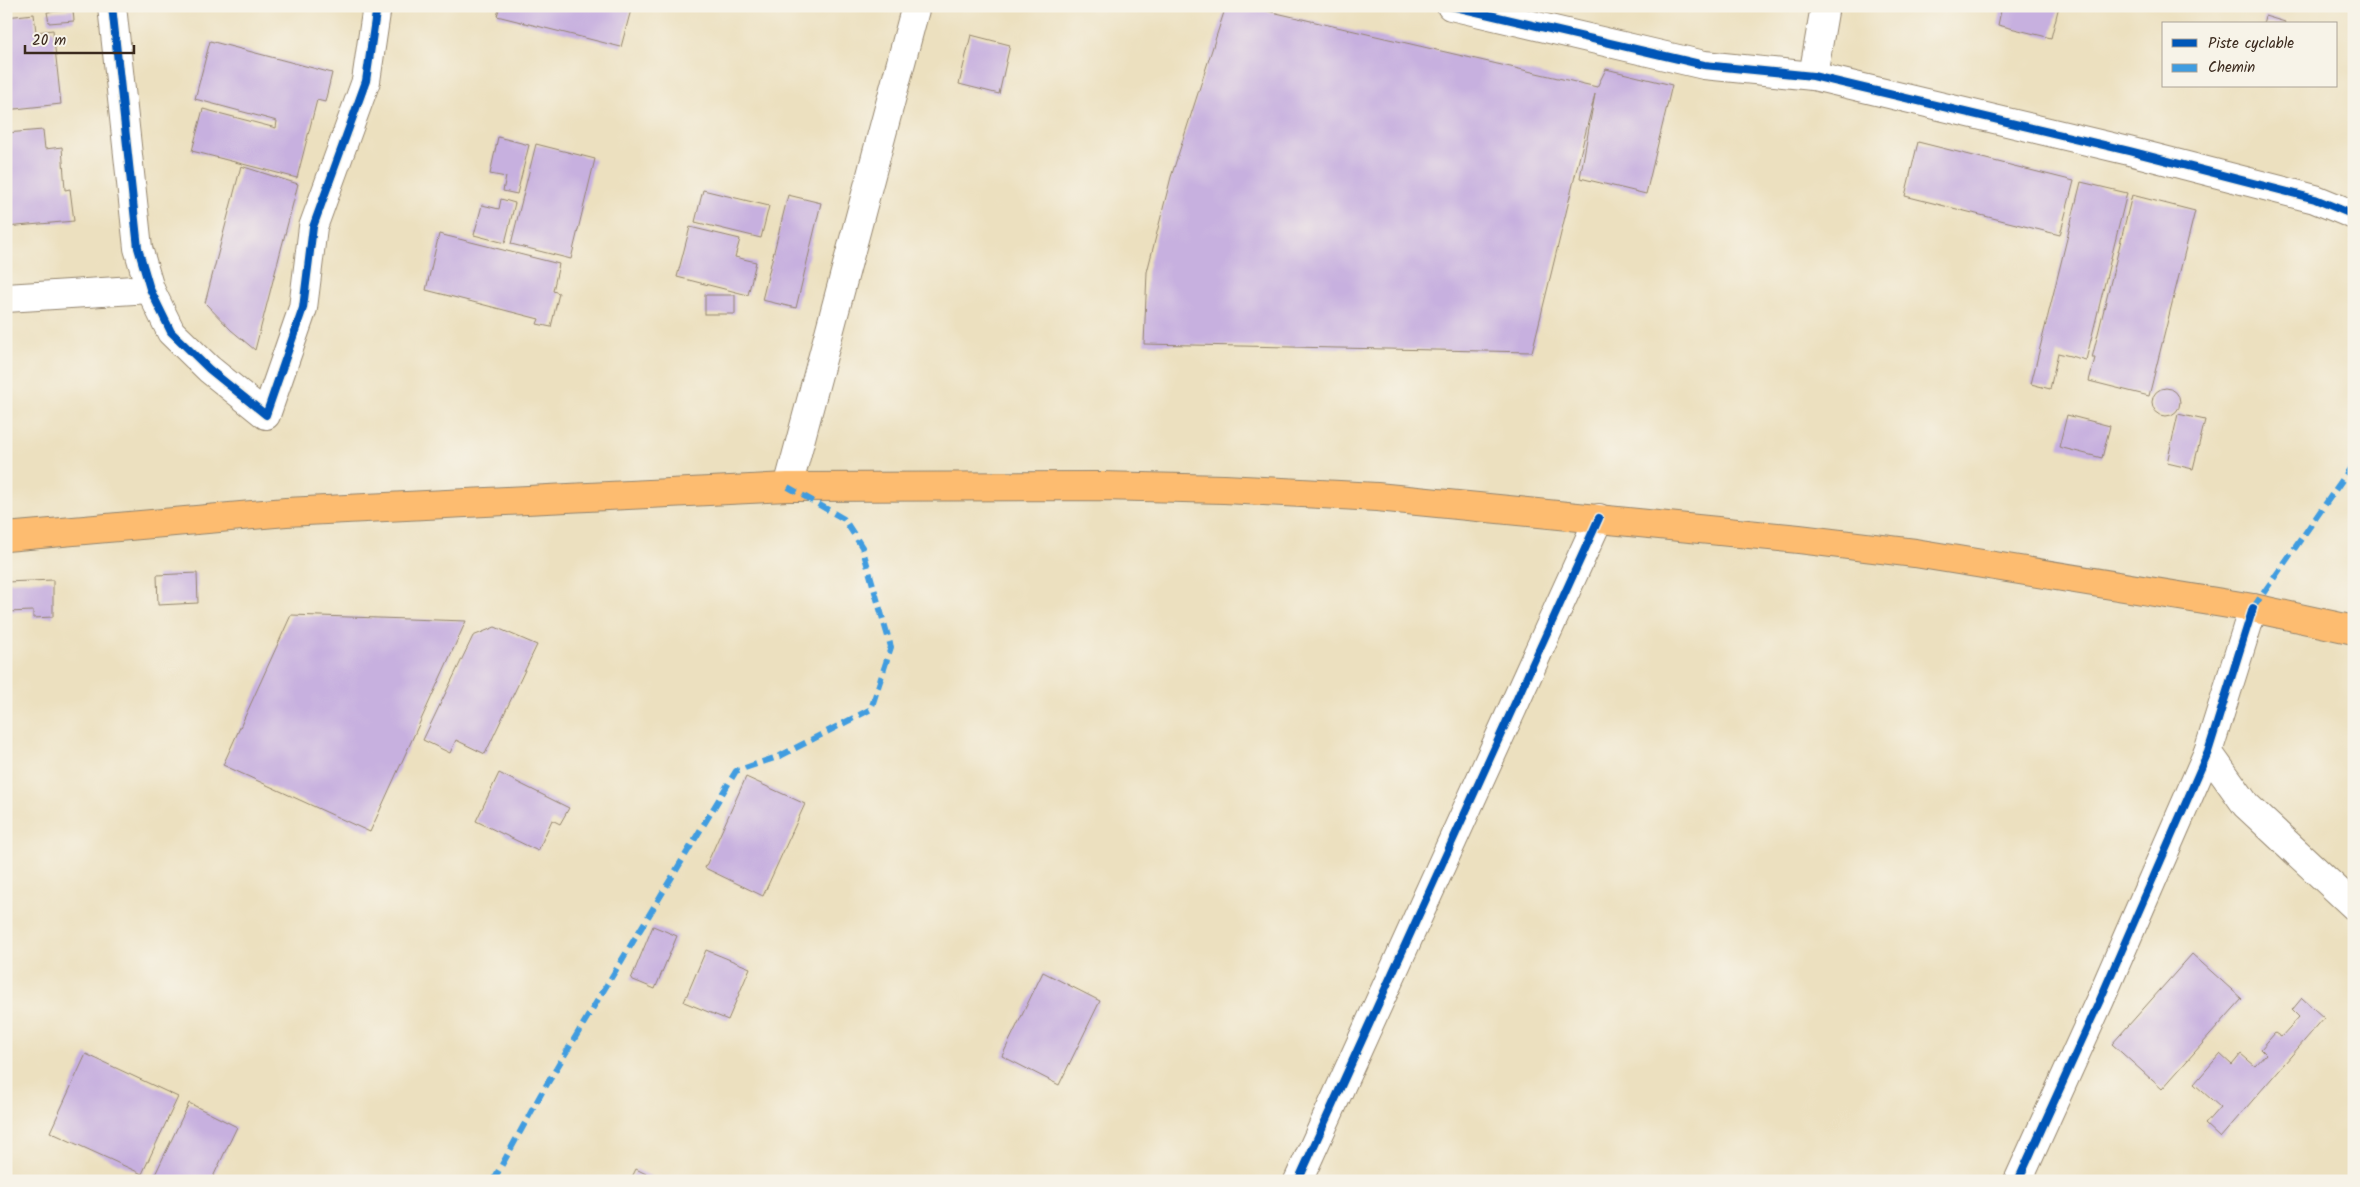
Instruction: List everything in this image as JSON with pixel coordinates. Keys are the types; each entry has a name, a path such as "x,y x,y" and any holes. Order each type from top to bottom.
{"main road":[{"path":"6,537 286,512 788,487 1101,486 1224,490 1377,497 1599,518 1915,554 2253,608 2354,630"}],"street":[{"path":"112,6 138,248 150,289 171,332 209,369 266,414 303,308 313,227 366,81 377,6"},
{"path":"788,487 916,6"},
{"path":"1451,6 1704,65 1813,76 2129,151 2315,199 2354,215"},
{"path":"1813,76 1825,6"},
{"path":"6,298 150,289"},
{"path":"1298,1181 1375,1016 1599,518"},
{"path":"2018,1181 2100,1000 2208,752 2253,608"},
{"path":"2208,752 2246,805 2354,906"}],"building":[{"path":"500,6 632,6 621,47 497,16"},
{"path":"1226,6 1246,6 1597,87 1606,69 1672,85 1646,194 1580,178 1595,94 1532,352 1144,344 1147,272 1171,177"},
{"path":"2002,6 2059,6 2051,38 1998,25"},
{"path":"73,10 74,21 49,23 47,12"},
{"path":"34,14 36,32 53,30 61,104 6,110 6,17"},
{"path":"2265,16 2285,22 2264,22"},
{"path":"971,35 1010,45 999,94 959,84"},
{"path":"210,41 332,73 325,102 317,100 297,178 192,151 203,109 276,128 277,121 195,99"},
{"path":"43,130 45,149 62,147 65,190 70,189 74,221 6,227 6,133"},
{"path":"498,137 529,145 517,194 503,191 506,177 490,174"},
{"path":"1918,142 2074,181 2060,235 1905,196"},
{"path":"536,144 595,159 571,259 511,244"},
{"path":"241,166 298,184 255,350 231,330 205,303"},
{"path":"2081,182 2127,193 2086,360 2058,353 2050,389 2031,384"},
{"path":"703,190 769,206 761,238 695,222"},
{"path":"788,195 821,203 796,308 762,300"},
{"path":"2132,195 2195,211 2149,396 2089,381 2095,358 2092,358"},
{"path":"501,199 515,203 505,243 474,235 482,205 499,209"},
{"path":"690,227 740,239 735,257 756,262 748,295 677,277"},
{"path":"439,234 559,264 553,291 559,293 551,327 537,324 539,319 426,290"},
{"path":"705,295 735,295 735,314 705,314"},
{"path":"2166,388 2176,392 2180,402 2176,412 2166,416 2156,412 2152,402 2156,392"},
{"path":"2178,414 2205,420 2193,469 2167,463"},
{"path":"2067,415 2110,426 2102,458 2059,447"},
{"path":"197,573 198,603 158,605 157,575"},
{"path":"53,580 53,617 33,618 33,611 6,612 6,582"},
{"path":"291,615 466,621 370,832 223,765"},
{"path":"495,627 537,645 485,754 456,740 450,753 423,740 473,636"},
{"path":"499,773 569,808 560,824 552,820 538,851 476,821"},
{"path":"746,777 805,804 763,896 705,868"},
{"path":"653,926 677,936 655,989 631,979"},
{"path":"706,950 750,968 728,1020 684,1002"},
{"path":"2192,954 2242,999 2162,1089 2112,1044"},
{"path":"1043,972 1100,1001 1059,1085 1002,1056"},
{"path":"2302,998 2324,1018 2220,1138 2205,1124 2220,1107 2194,1084 2220,1054 2232,1065 2241,1054 2255,1066 2266,1054 2261,1049 2275,1033 2281,1037 2299,1017 2292,1010"},
{"path":"86,1054 178,1097 142,1174 50,1132"},
{"path":"189,1103 237,1127 211,1181 152,1181"},
{"path":"636,1169 652,1177 651,1181 630,1181"}],"marked path":[{"path":"2253,608 2354,463"},
{"path":"493,1181 541,1094 736,771 780,756 871,709 891,647 862,547 844,519 788,487"}],"cycle path":[{"path":"112,6 138,248 150,289 171,332 209,369 266,415 303,308 313,227 366,81 377,6"},
{"path":"1451,6 1704,65 1813,76 2129,151 2315,199 2354,215"},
{"path":"1298,1181 1599,518"},
{"path":"2018,1181 2100,1000 2208,752 2253,608"}]}
